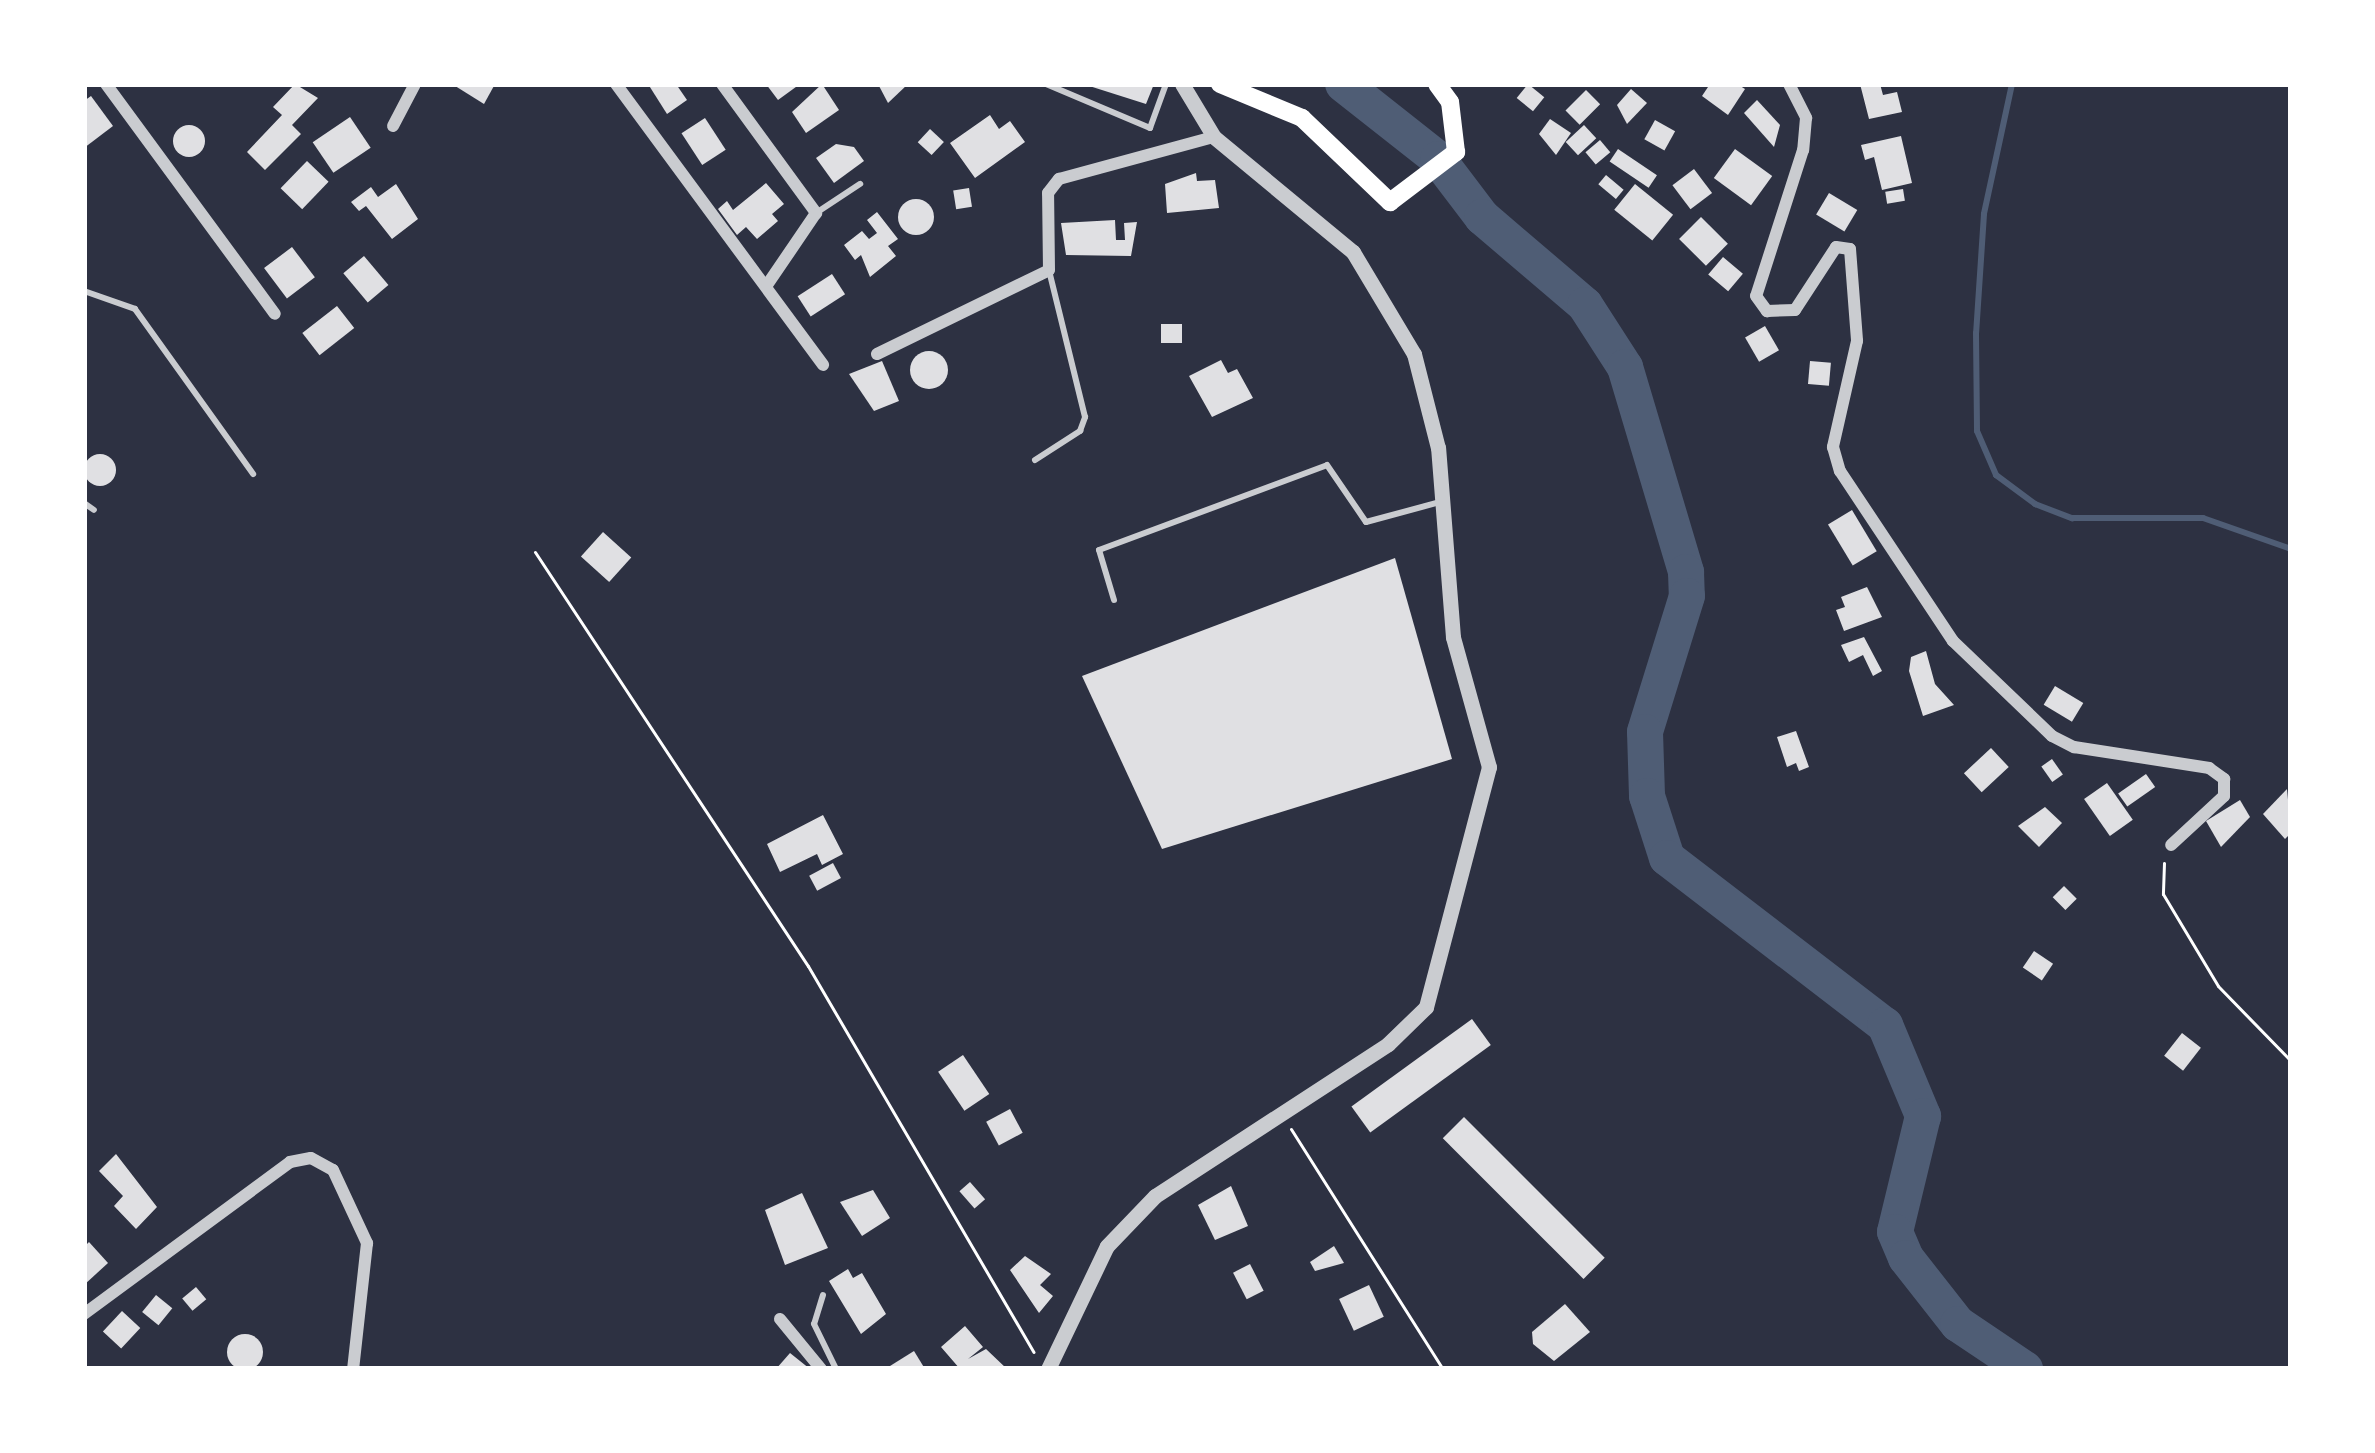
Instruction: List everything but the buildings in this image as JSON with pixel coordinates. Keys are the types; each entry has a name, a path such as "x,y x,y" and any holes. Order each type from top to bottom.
{"main road":[{"path":"1220,84 1302,118 1377,198 1403,199 1456,152 1450,102 1437,84"}],"street":[{"path":"106,84 275,314"},
{"path":"393,126 415,84"},
{"path":"616,84 823,364"},
{"path":"722,84 816,213 766,286"},
{"path":"1046,1369 1107,1246 1155,1196 1388,1044 1426,1007 1444,958 1490,767 1453,637 1445,501 1428,401 1387,300 1305,206 1214,137 1182,84"},
{"path":"1789,84 1806,118 1803,150 1756,296 1767,311 1796,310 1836,247 1850,248 1856,341 1833,447 1840,471 1953,641 2053,736 2074,747 2210,768 2224,779 2224,796 2171,845"},
{"path":"877,354 1049,270 1048,193 1059,179 1214,137"},
{"path":"84,1313 290,1162 311,1158 333,1170 367,1243 353,1369"},
{"path":"780,1319 821,1369"}],"lane":[{"path":"1046,84 1150,128 1166,84"},
{"path":"816,213 860,184"},
{"path":"1035,460 1080,431 1085,417 1049,270"},
{"path":"84,291 135,310 253,474"},
{"path":"1114,600 1099,550 1327,465 1366,522 1445,501"},
{"path":"84,503 94,510"},
{"path":"823,1294 814,1324 836,1369"}],"path":[{"path":"535,552 808,966 1046,1369"},
{"path":"2171,845 2163,894 2218,986 2291,1061"},
{"path":"1281,1113 1443,1369"}],"waterway":[{"path":"1343,84 1438,159 1482,217 1585,305 1625,367 1686,572 1687,596 1645,732 1647,796 1667,858 1885,1025 1923,1116 1895,1232 1906,1258 1958,1324 2025,1369"},
{"path":"2012,84 1984,214 1976,333 1977,431 1996,475 2035,504 2072,518 2203,518 2291,549"}]}
